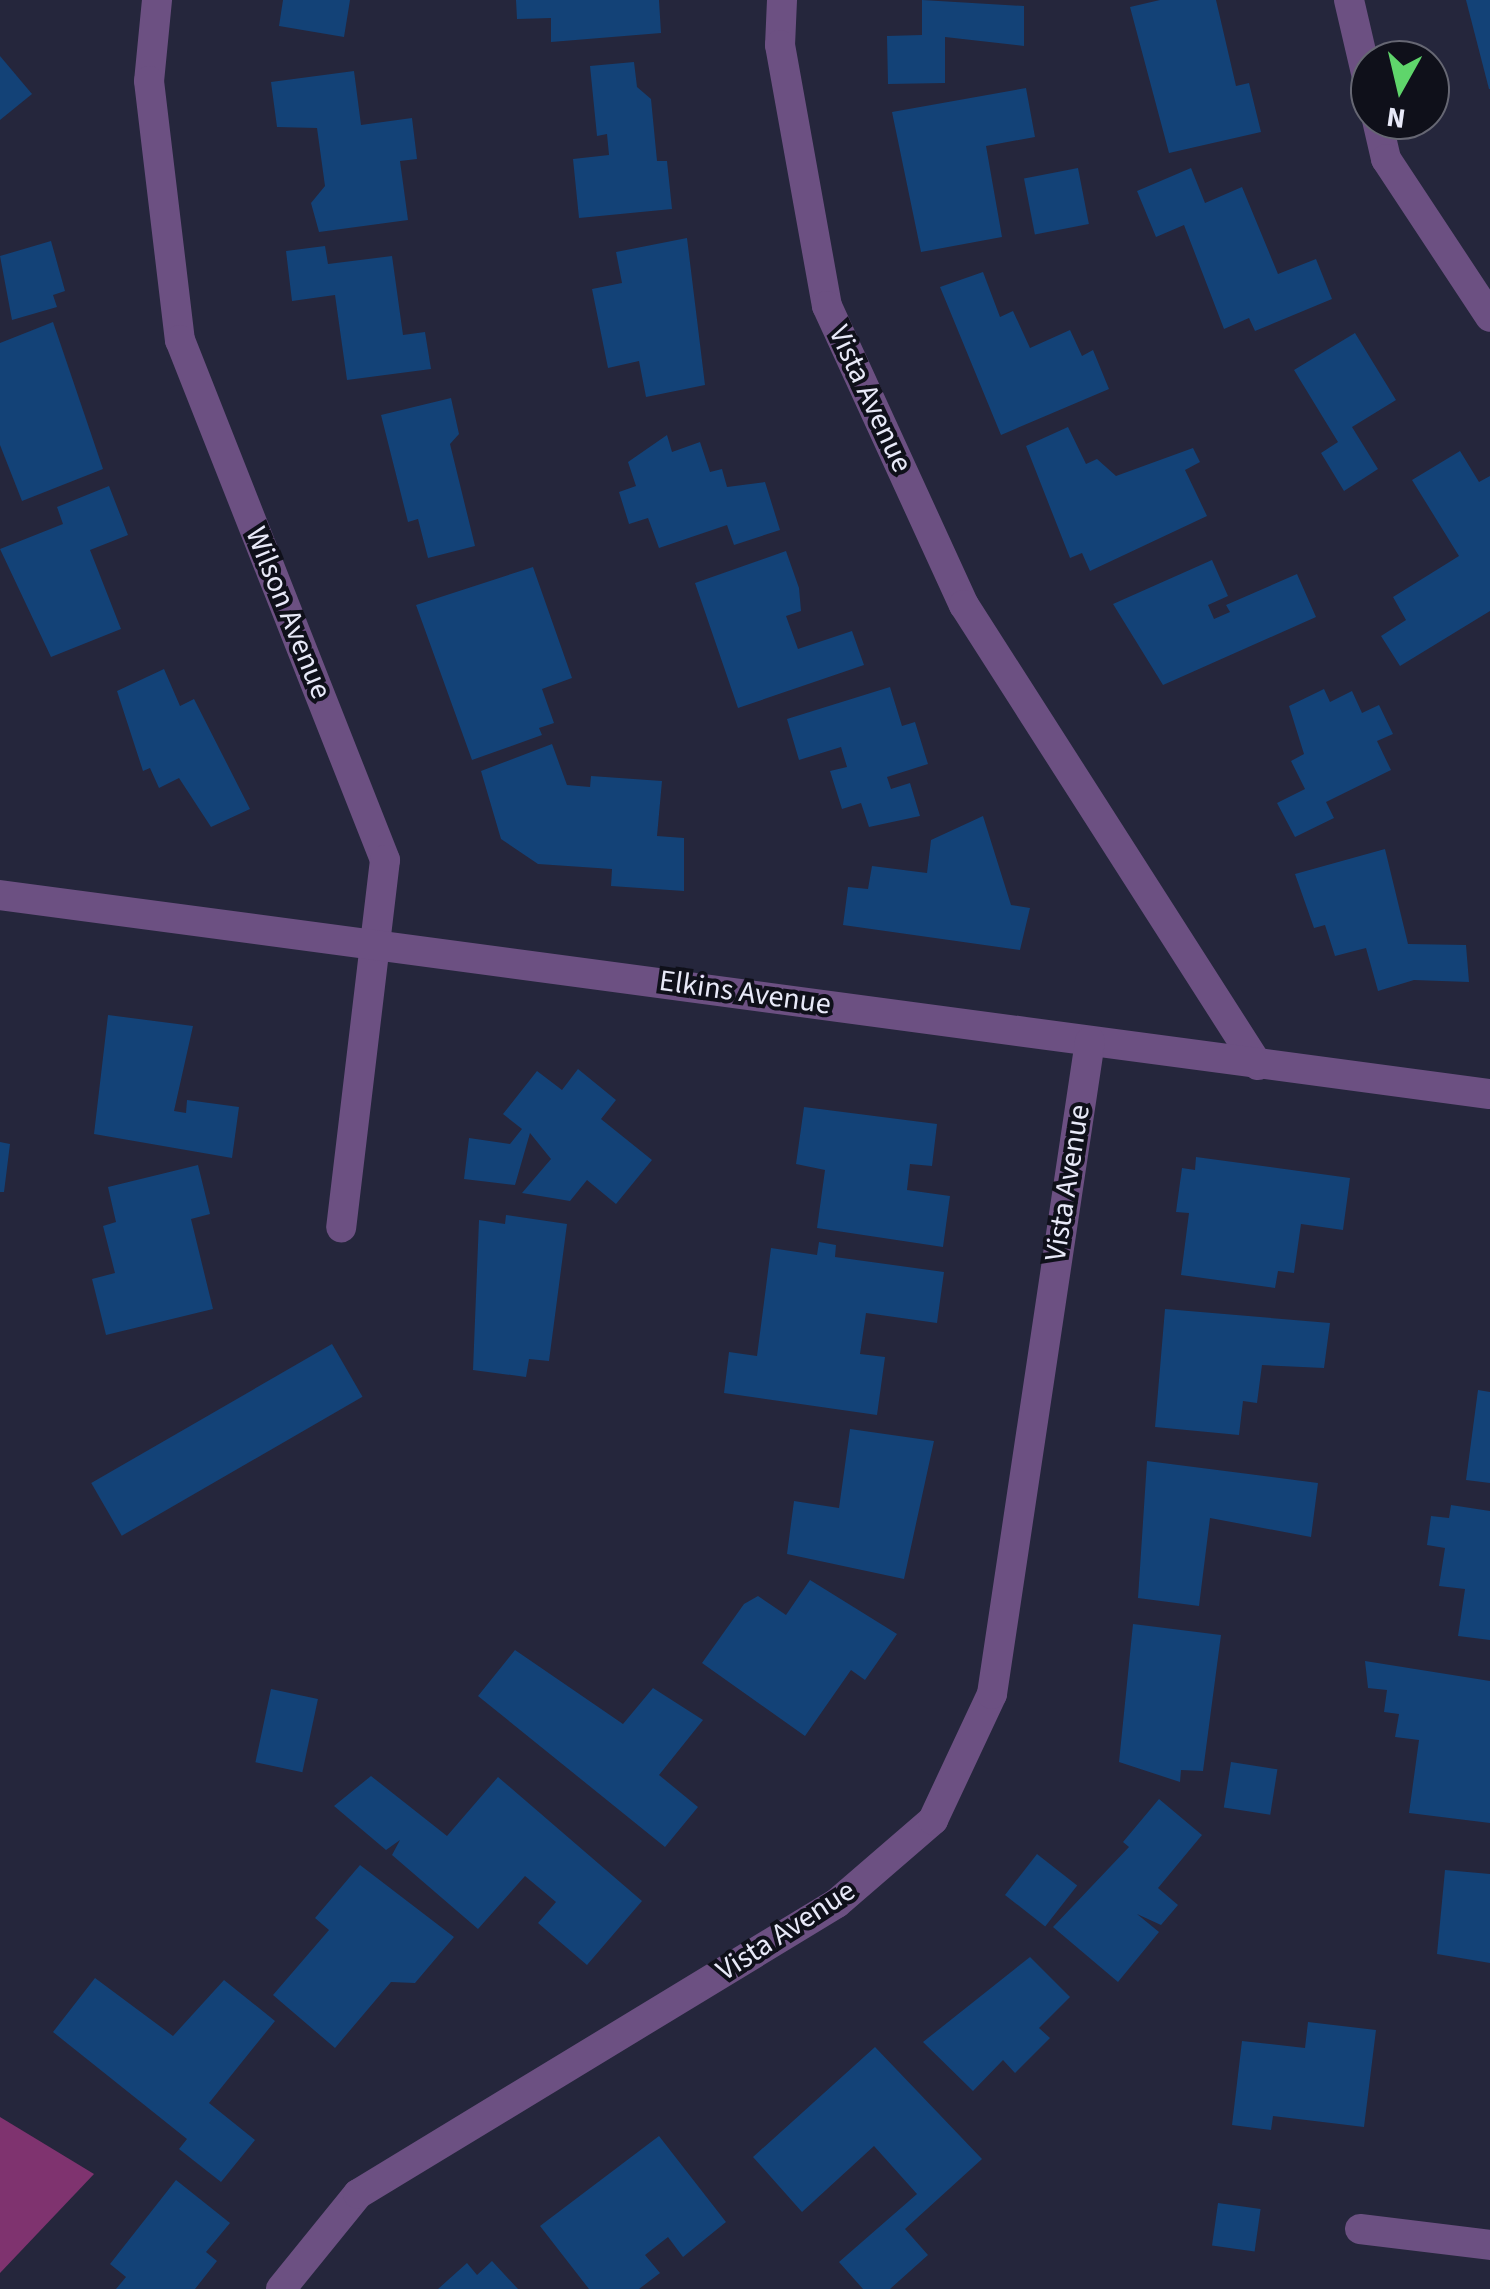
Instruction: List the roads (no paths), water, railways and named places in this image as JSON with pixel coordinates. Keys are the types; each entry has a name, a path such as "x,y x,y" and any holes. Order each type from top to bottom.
{"street":[{"name":"Wilson Avenue","path":"157,0 149,81 180,340 385,860 381,942 341,1228"},
{"name":"Vista Avenue","path":"782,0 780,45 828,306 964,605 1258,1065"},
{"path":"1349,0 1358,40"},
{"path":"1382,140 1386,159 1490,317"},
{"name":"Elkins Avenue","path":"0,895 381,942 1490,1094"},
{"name":"Vista Avenue","path":"281,2289 358,2194 837,1903 933,1820 992,1694 1090,1040"},
{"path":"1360,2229 1490,2245"}]}
